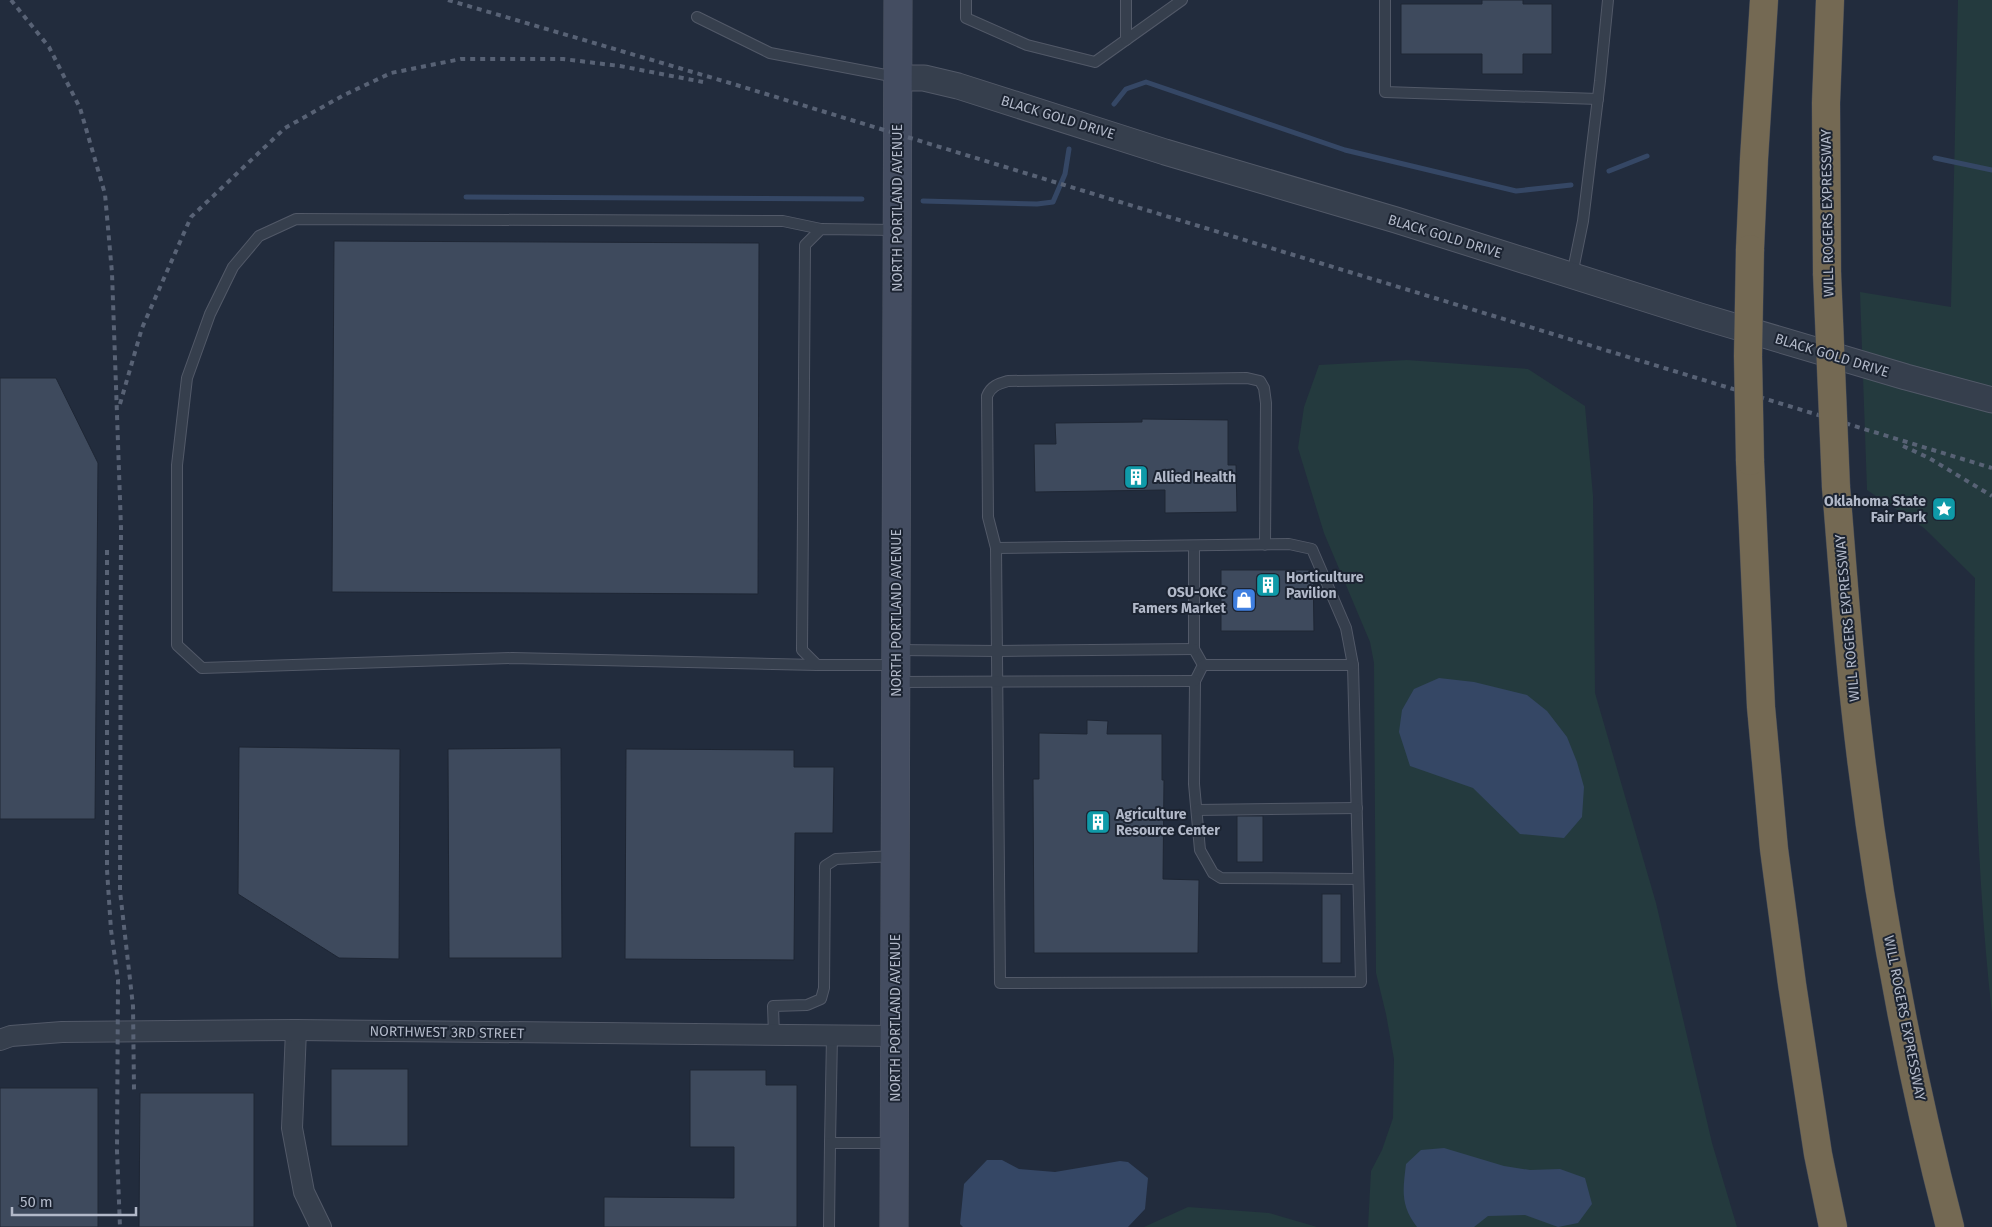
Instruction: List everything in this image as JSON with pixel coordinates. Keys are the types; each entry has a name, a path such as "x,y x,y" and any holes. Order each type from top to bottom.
{"highway":[{"path":"1764,0 1754,159 1748,356 1750,462 1761,707 1774,849 1792,984 1817,1145 1833,1227"},
{"name":"WILL ROGERS EXPRESSWAY","path":"1830,0 1826,103 1827,273 1836,487 1855,706 1873,847 1905,1030 1950,1227"}],"main road":[{"name":"NORTH PORTLAND AVENUE","path":"894,1227 898,0"}],"street":[{"name":"BLACK GOLD DRIVE","path":"898,78 924,78 958,86 1227,171 1572,274 1700,316 1906,377 1992,400"},
{"name":"NORTHWEST 3RD STREET","path":"0,1040 11,1036 62,1032 296,1030 894,1036"},
{"path":"296,1030 292,1128 304,1192 321,1227"}],"lane":[{"path":"966,0 966,18 1027,45 1095,62 1182,0"},
{"path":"1126,0 1126,40"},
{"path":"1385,0 1385,92 1598,100"},
{"path":"1572,274 1584,221 1608,0"},
{"path":"697,17 770,53 898,78"},
{"path":"897,230 821,229 783,221 296,219 259,236 232,267 210,314 187,378 177,465 176,645 202,668 512,658 896,666 998,683 1195,681"},
{"path":"816,665 802,650 805,245 821,229"},
{"path":"996,548 1194,546 1265,545 1289,544 1312,549 1346,628 1353,665 1361,982 1000,984 996,548 988,517 987,396 989,390 995,385 1008,381 1247,378 1260,381 1264,388 1266,403 1265,545"},
{"path":"1194,546 1194,649 1203,665"},
{"path":"896,666 997,651 1194,649"},
{"path":"1203,665 1353,665"},
{"path":"1203,665 1195,681 1194,784 1200,850 1213,873 1220,878 1358,879"},
{"path":"1197,810 1356,808"},
{"path":"774,1035 773,1006 807,1005 821,999 824,988 825,866 836,859 895,856"},
{"path":"829,1227 832,1036"},
{"path":"830,1142 894,1143"}],"green space":[{"name":"Oklahoma State Fair Park","path":"1958,0 1992,0 1992,1014 1979,851 1975,742 1975,578 1924,528 1867,490 1860,292 1951,307"},
{"path":"1407,360 1528,369 1585,406 1593,496 1595,693 1656,903 1712,1143 1737,1227 1368,1227 1371,1171 1382,1150 1393,1118 1394,1059 1376,973 1374,663 1370,642 1324,533 1298,448 1304,407 1319,365"},
{"path":"1188,1207 1269,1213 1317,1227 1144,1227"}],"water":[{"path":"1439,678 1474,682 1527,695 1547,711 1567,737 1584,787 1582,817 1564,838 1520,834 1473,788 1410,766 1399,732 1402,710 1414,689"},
{"path":"1444,1148 1504,1166 1530,1170 1560,1169 1585,1178 1592,1204 1578,1223 1558,1227 1525,1215 1488,1216 1474,1227 1417,1227 1405,1204 1406,1164 1421,1150"},
{"path":"987,1160 1002,1160 1019,1169 1055,1172 1120,1161 1128,1162 1148,1178 1145,1209 1128,1227 963,1227 960,1224 964,1184"}],"building":[{"path":"1482,0 1523,0 1523,4 1552,4 1552,54 1523,54 1523,74 1482,74 1482,54 1401,54 1401,4 1482,4"},
{"path":"334,241 759,243 758,594 332,592"},
{"path":"0,378 56,378 98,463 95,819 0,819"},
{"name":"Allied Health","path":"1142,419 1228,420 1228,465 1236,465 1237,512 1165,513 1165,490 1035,492 1034,444 1056,444 1055,423 1142,422"},
{"name":"Horticulture Pavilion","path":"1221,570 1313,570 1314,631 1221,631"},
{"path":"1087,720 1108,721 1107,734 1162,734 1162,780 1164,780 1163,879 1199,880 1198,953 1034,953 1033,779 1039,779 1039,733 1087,734"},
{"path":"239,747 400,749 399,959 339,958 238,894"},
{"path":"561,748 562,958 449,958 448,749"},
{"path":"626,749 794,750 794,767 834,767 833,833 795,833 794,960 625,959"},
{"path":"1237,816 1263,816 1263,862 1237,862"},
{"path":"1322,894 1341,894 1341,963 1322,963"},
{"path":"331,1069 408,1069 408,1146 331,1146"},
{"path":"690,1070 766,1070 766,1085 797,1085 797,1227 604,1227 604,1197 734,1198 734,1147 690,1147"},
{"path":"0,1088 98,1088 98,1227 0,1227"},
{"path":"140,1093 254,1093 254,1227 139,1227"}],"waterway":[{"path":"1114,104 1126,89 1146,82 1345,150 1516,191 1571,185"},
{"path":"923,201 1037,204 1053,202 1065,174 1069,149"},
{"path":"1609,171 1647,156"},
{"path":"1935,158 1992,170"},
{"path":"466,197 862,199"}],"railway":[{"path":"11,0 49,47 80,108 105,194 112,273 121,528 120,891 133,1006 134,1091"},
{"path":"448,0 730,83 1992,468"},
{"path":"120,404 142,328 191,217 285,128 344,95 391,73 461,59 563,59 620,66 703,82"},
{"path":"1903,446 1929,458 1992,496"},
{"path":"107,550 107,870 111,930 118,980 117,1151 120,1227"}],"place":[{"name":"Allied Health","path":"1136,477"},
{"name":"Oklahoma State Fair Park","path":"1944,509"},
{"name":"Horticulture Pavilion","path":"1268,585"},
{"name":"OSU-OKC Famers Market","path":"1244,600"},
{"name":"Agriculture Resource Center","path":"1098,822"}]}
